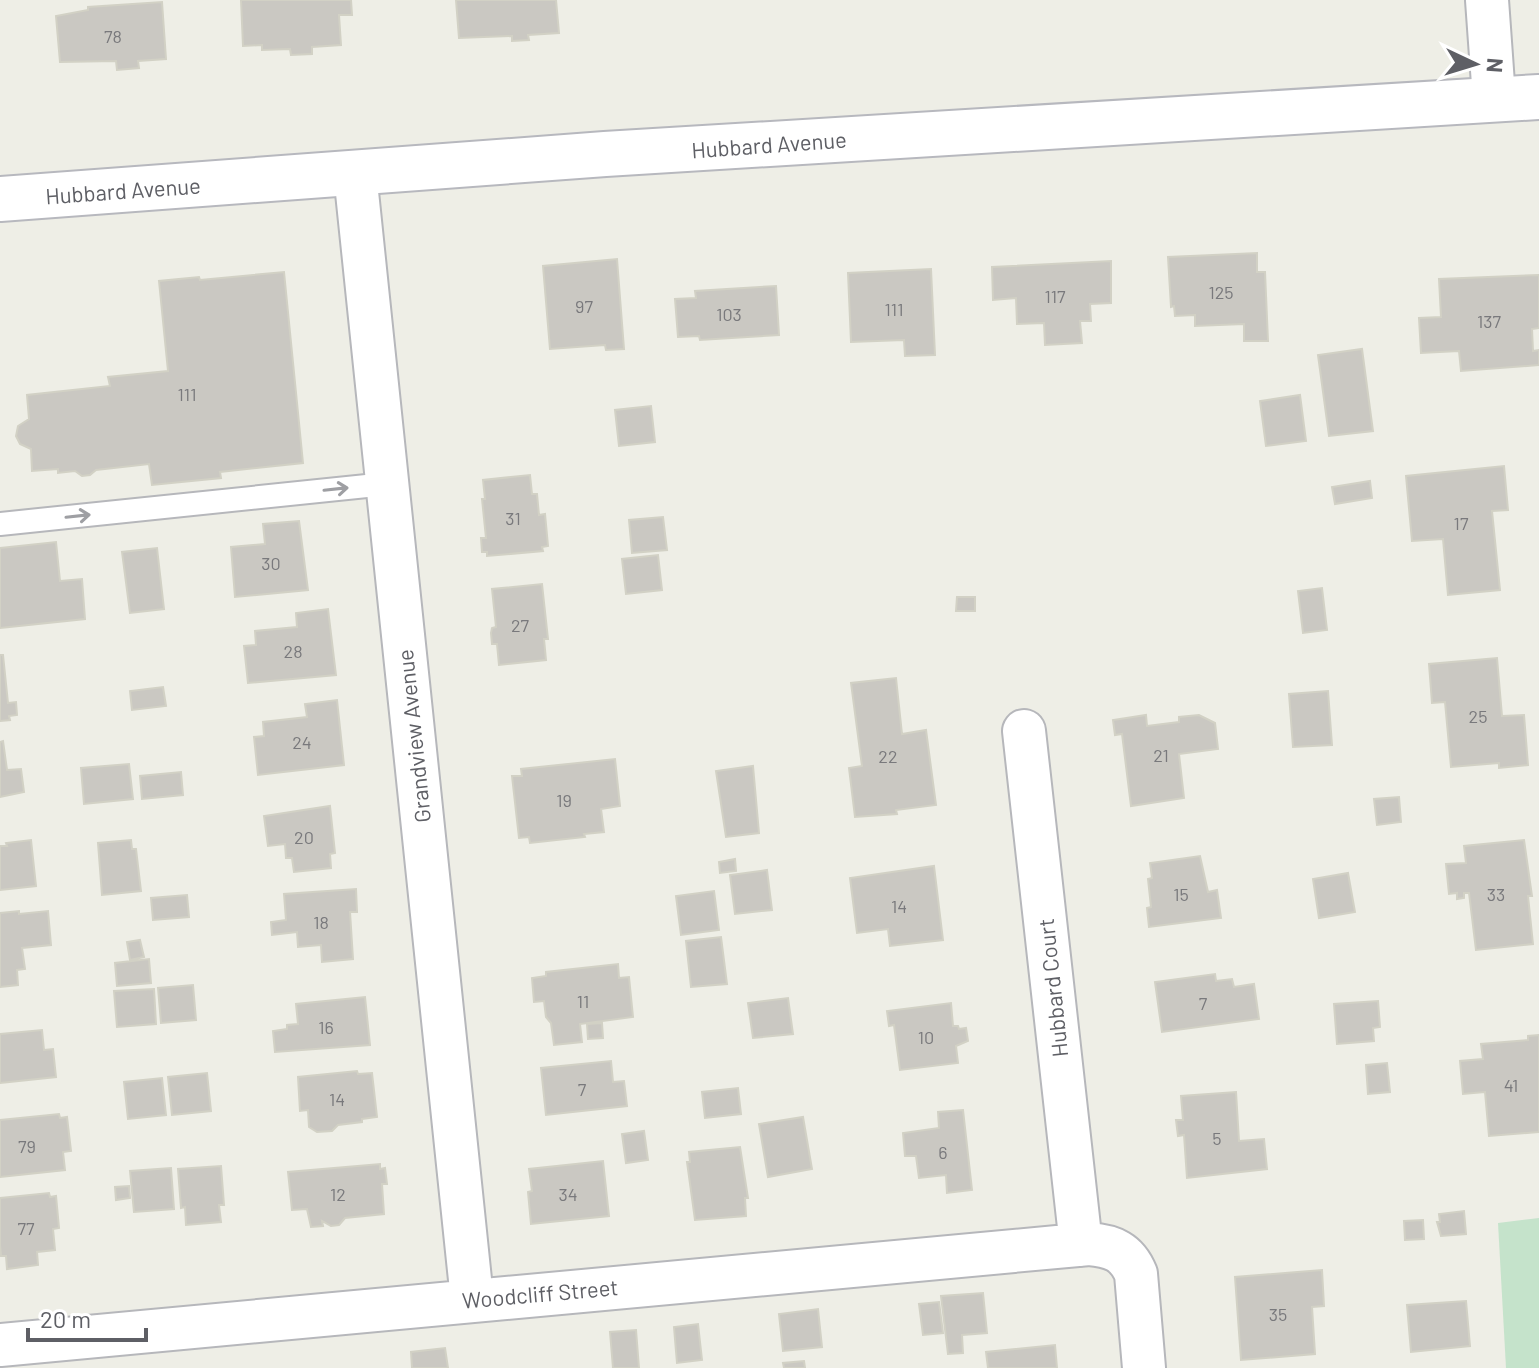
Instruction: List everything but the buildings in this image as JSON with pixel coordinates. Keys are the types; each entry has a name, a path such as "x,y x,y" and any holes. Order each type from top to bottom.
{"street":[{"path":"1487,0 1494,98"},
{"name":"Hubbard Avenue","path":"0,199 605,154 1539,97"},
{"name":"Grandview Avenue","path":"355,173 472,1299"},
{"name":"Hubbard Court","path":"1024,731 1081,1245"},
{"name":"Woodcliff Street","path":"0,1345 1081,1245 1113,1248 1122,1253 1132,1266 1136,1274 1144,1368"}],"lane":[{"path":"0,524 386,484"}],"green space":[{"path":"1539,1218 1539,1368 1506,1368 1498,1223"}]}
